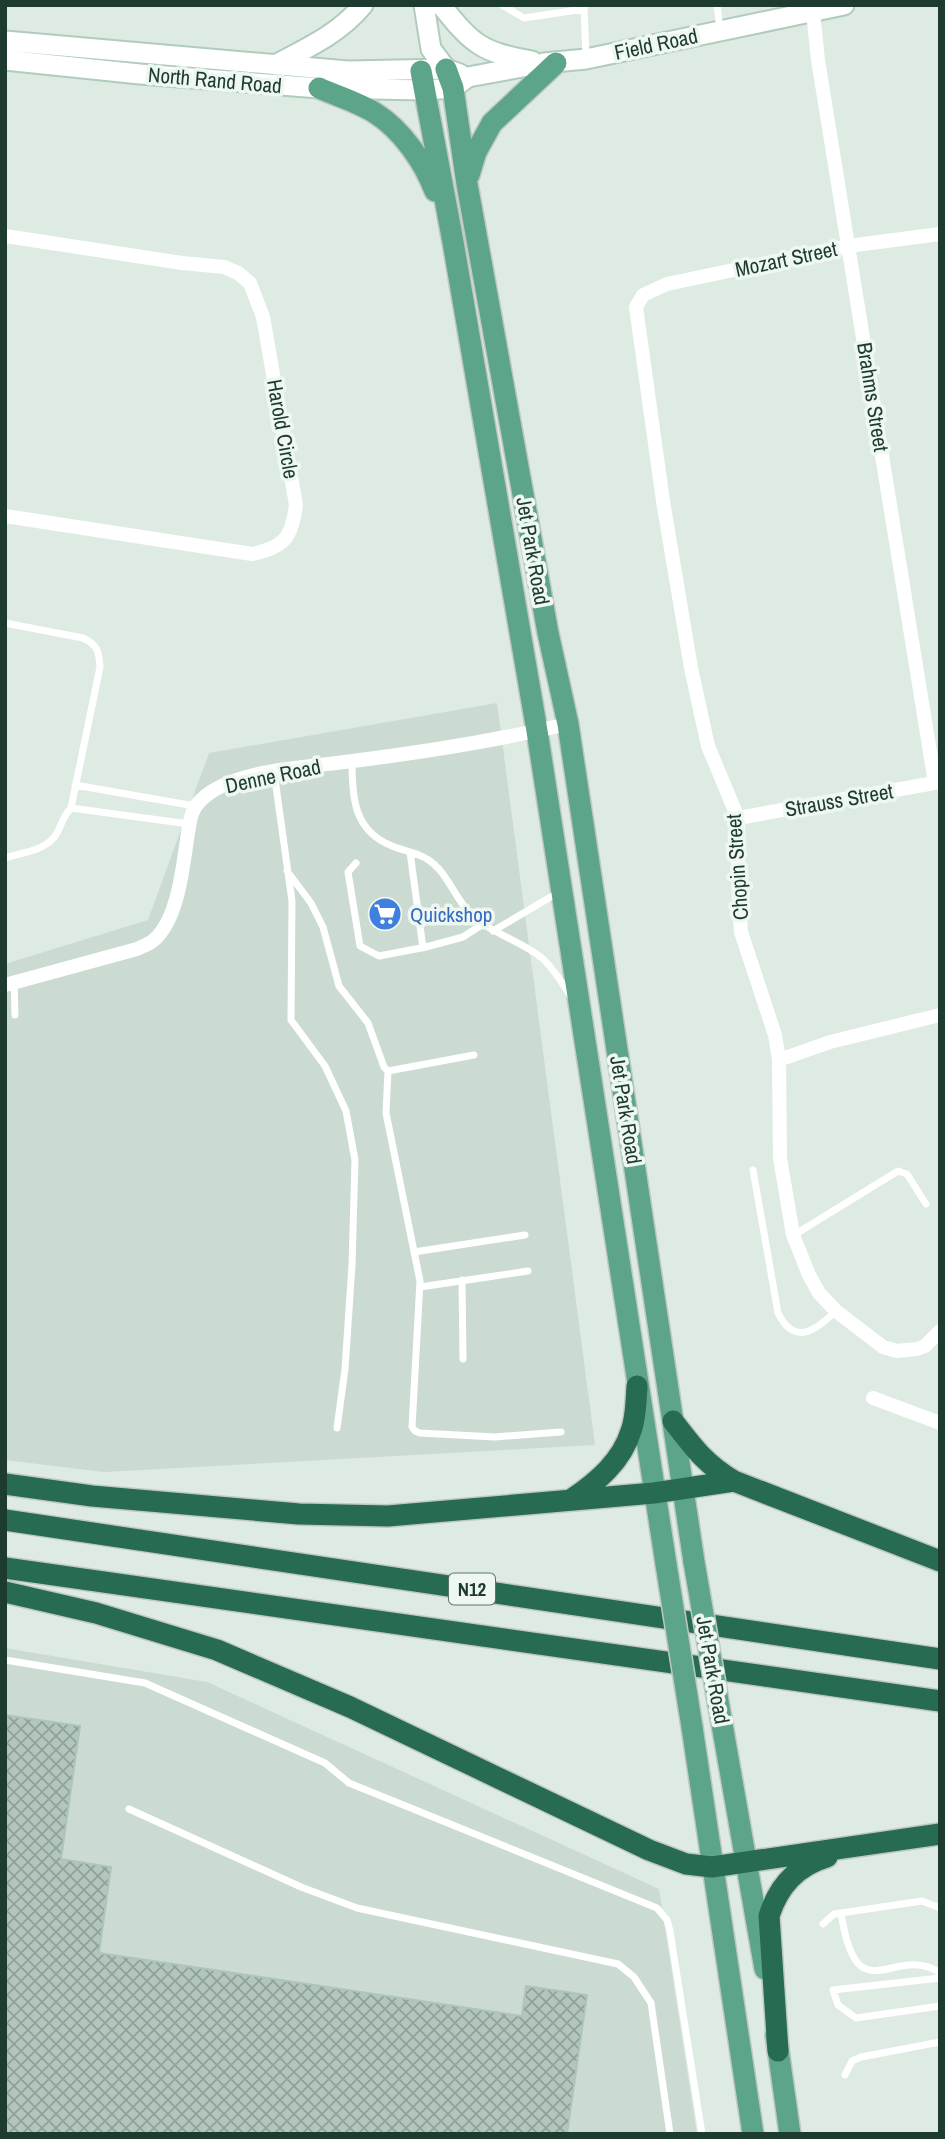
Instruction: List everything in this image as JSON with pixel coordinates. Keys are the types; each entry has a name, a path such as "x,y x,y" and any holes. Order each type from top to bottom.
{"highway":[{"path":"572,1499 600,1477 617,1459 632,1431 637,1386"},
{"path":"673,1421 700,1457 734,1481 940,1561"},
{"path":"5,1484 92,1496 299,1514 388,1516 654,1493 734,1481"},
{"name":"N12","path":"5,1520 940,1659"},
{"name":"N12","path":"5,1568 940,1701"},
{"path":"5,1592 96,1613 217,1650 350,1707 649,1850 686,1864 712,1867 940,1834"},
{"path":"778,2051 769,1916 774,1901 783,1885 797,1871 817,1860 876,1844"}],"main road":[{"path":"274,65 334,34 363,5"},
{"path":"423,80 431,49 424,5"},
{"path":"441,5 472,41 499,55 550,63"},
{"name":"Field Road","path":"423,80 456,78 586,59 844,5"},
{"name":"North Rand Road","path":"5,41 140,54 223,58 423,80"},
{"path":"431,49 456,78"},
{"name":"North Rand Road","path":"5,60 319,88 423,80"},
{"path":"467,184 476,152 492,123 550,63"},
{"name":"Jet Park Road","path":"456,78 467,184 548,633 568,724 694,1562 747,1860 790,2134"},
{"name":"Jet Park Road","path":"423,80 537,731 753,2134"},
{"path":"319,88 374,112 393,127 428,174 453,242"}],"street":[{"name":"Brahms Street","path":"813,12 818,60 937,782"},
{"name":"Mozart Street","path":"639,300 649,291 667,284 848,246 940,234"},
{"name":"Harold Circle","path":"5,236 224,267 238,273 250,283 263,317 296,505 293,530 283,543 269,551 253,554 5,516"},
{"name":"Chopin Street","path":"639,300 636,321 693,680 708,746 738,818 741,932 775,1035 779,1060 780,1158 793,1235 814,1284 836,1311 883,1347 908,1351 925,1346 940,1331"},
{"name":"Denne Road","path":"195,806 223,783 274,772 352,762 568,724"},
{"name":"Strauss Street","path":"738,818 937,782"},
{"path":"9,983 137,949 156,939 166,924 178,893 195,806"},
{"path":"779,1060 830,1042 940,1015"},
{"path":"873,1398 940,1423"}],"lane":[{"path":"502,5 524,18 584,7 586,59"},
{"path":"717,5 720,31"},
{"path":"5,624 83,638 97,647 100,667 71,808 64,815 53,839 44,846 5,858"},
{"path":"352,762 352,794 358,816 366,827 385,844 428,859 464,906 483,924 543,959 578,1007"},
{"path":"274,772 293,926 291,1020 325,1066 346,1111 355,1160 351,1291 337,1428"},
{"path":"75,785 195,806"},
{"path":"71,808 190,824"},
{"path":"410,852 423,948"},
{"path":"356,863 348,872 360,946 379,956 463,937 483,924"},
{"path":"287,871 312,903 323,927 340,986 368,1023 384,1067 388,1071 386,1113 420,1287 412,1427 415,1431 495,1437 561,1432"},
{"path":"493,931 562,891"},
{"path":"9,983 15,1015"},
{"path":"388,1071 474,1055"},
{"path":"753,1170 778,1312 783,1323 795,1331 807,1333 818,1328 836,1311"},
{"path":"793,1235 898,1171 907,1174 926,1204"},
{"path":"414,1252 525,1235"},
{"path":"420,1287 528,1271"},
{"path":"462,1280 463,1359"},
{"path":"5,1660 145,1683 166,1690 224,1719 325,1763 349,1783 657,1908 667,1920 670,1931 702,2134"},
{"path":"129,1809 301,1887 357,1908 618,1964 634,1977 652,2003 670,2134"},
{"path":"823,1924 834,1914 922,1901 940,1908"},
{"path":"841,1913 845,1942 850,1954 862,1966 877,1972 919,1964 940,1973"},
{"path":"940,1978 833,1990 838,2006 856,2018 940,2006"},
{"path":"845,2075 852,2061 861,2057 940,2042"}],"shaded area":[{"path":"497,703 595,1445 104,1472 5,1460 5,964 148,920 209,753"},
{"path":"5,1648 207,1682 659,1889 697,2134 5,2134"}],"building":[{"path":"5,1715 80,1726 61,1859 111,1867 99,1953 522,2016 526,1986 587,1995 567,2134 5,2134"}],"place":[{"name":"Quickshop","path":"385,914"}]}
